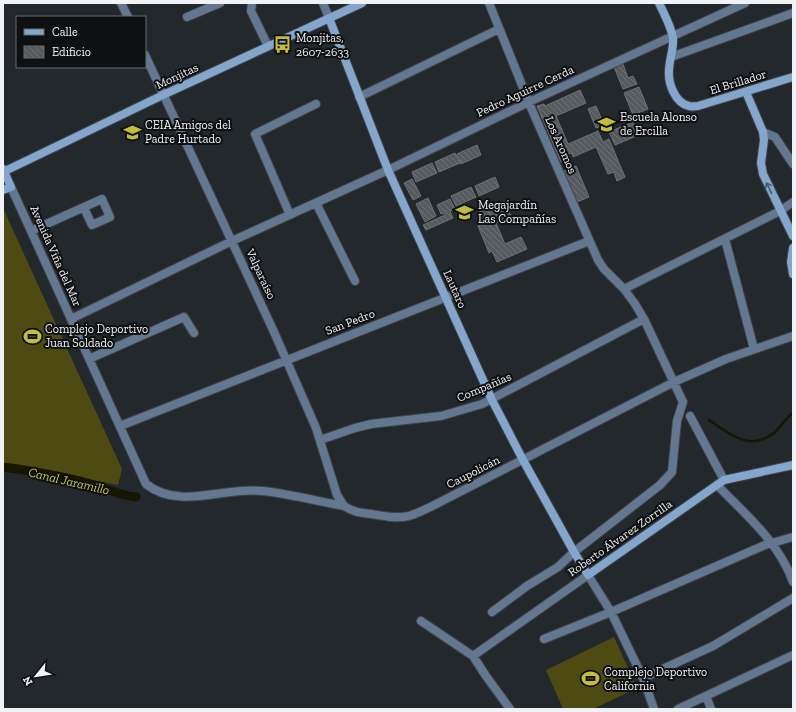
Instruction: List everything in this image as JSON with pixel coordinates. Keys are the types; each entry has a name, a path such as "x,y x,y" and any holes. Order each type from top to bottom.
{"street":[{"path":"121,3 128,16"},
{"path":"187,17 220,3"},
{"path":"252,3 251,11 268,46"},
{"name":"Lautaro","path":"323,3 388,170 492,400 523,460 588,575"},
{"name":"Monjitas","path":"3,171 362,3"},
{"name":"Los Aromos","path":"489,3 529,102 598,260 604,269 624,289 644,319 683,402 677,421 672,472 660,484 574,552"},
{"path":"659,3 672,36 673,45 671,57 793,13"},
{"name":"Pedro Aguirre Cerda","path":"71,319 232,241 388,170 529,102 745,3"},
{"path":"359,96 499,29"},
{"name":"Valparaíso","path":"146,57 286,360 320,440 337,495 344,506"},
{"name":"El Brillador","path":"671,57 668,70 669,80 676,96 682,103 689,106 698,106 793,77"},
{"path":"746,92 763,132 764,140 761,163 763,174 793,236"},
{"path":"290,215 255,134 316,104"},
{"path":"763,132 774,137 793,164"},
{"name":"Avenida Viña del Mar","path":"3,171 146,484"},
{"path":"3,190 11,187"},
{"path":"624,289 725,239 793,202"},
{"path":"316,203 355,281"},
{"path":"31,231 84,208"},
{"path":"725,239 754,349"},
{"name":"San Pedro","path":"120,426 589,240"},
{"path":"793,248 791,262 793,274"},
{"path":"89,359 184,317 194,333"},
{"name":"Compañías","path":"320,440 371,424 423,419 448,414 492,400 644,319"},
{"name":"Caupolicán","path":"146,484 155,491 166,494 200,497 237,491 262,491 344,506 351,511 384,516 408,516 425,510 674,382 726,359 793,336"},
{"path":"690,416 724,480"},
{"name":"Roberto Álvarez Zorrilla","path":"473,656 724,480 793,464"},
{"path":"717,485 772,543 783,559 793,582"},
{"path":"544,638 611,612 772,543 793,537"},
{"path":"492,612 527,586 558,567 574,552"},
{"path":"588,575 611,612 642,678 654,709"},
{"path":"642,678 713,646 793,598"},
{"path":"421,621 473,656 510,709"},
{"path":"678,709 793,655"},
{"path":"706,696 711,709"}],"shaded area":[{"name":"Complejo Deportivo Juan Soldado","path":"3,208 122,469 118,485 3,464"},
{"name":"Complejo Deportivo California","path":"614,637 637,688 593,709 563,709 546,670"}],"building":[{"path":"623,64 628,78 633,76 637,84 623,89 614,67"},
{"path":"639,87 648,109 633,115 624,93"},
{"path":"580,90 586,103 556,116 568,144 598,131 603,142 609,139 625,177 617,181 614,172 608,174 596,147 573,157 572,153 568,154 570,158 561,162 537,106 544,104 545,106"},
{"path":"596,106 604,125 596,128 588,109"},
{"path":"633,122 639,135 615,145 609,132"},
{"path":"477,145 481,155 461,164 457,154"},
{"path":"455,153 460,163 439,172 435,162"},
{"path":"432,163 437,173 416,182 412,172"},
{"path":"576,166 589,197 577,202 564,171"},
{"path":"495,177 499,187 479,196 475,186"},
{"path":"412,179 421,196 413,200 404,183"},
{"path":"471,187 476,197 456,206 451,196"},
{"path":"428,198 436,216 425,222 416,204"},
{"path":"450,199 455,209 450,211 453,218 426,230 423,225 445,215 444,213 441,214 437,205"},
{"path":"504,201 511,216 496,223 505,244 521,237 527,249 497,262 492,251 489,253 478,226 484,224 479,212"}],"waterway":[{"path":"709,420 724,431 740,439 756,441 774,433 793,413"},
{"name":"Canal Jaramillo","path":"3,467 69,479 136,497"}],"place":[{"name":"Monjitas, 2607-2633","path":"283,45"},
{"name":"Escuela Alonso de Ercilla","path":"607,124"},
{"name":"CEIA Amigos del Padre Hurtado","path":"132,132"},
{"name":"Megajardín Las Compañías","path":"465,212"},
{"name":"Complejo Deportivo Juan Soldado","path":"32,336"},
{"name":"Complejo Deportivo California","path":"591,679"}]}
